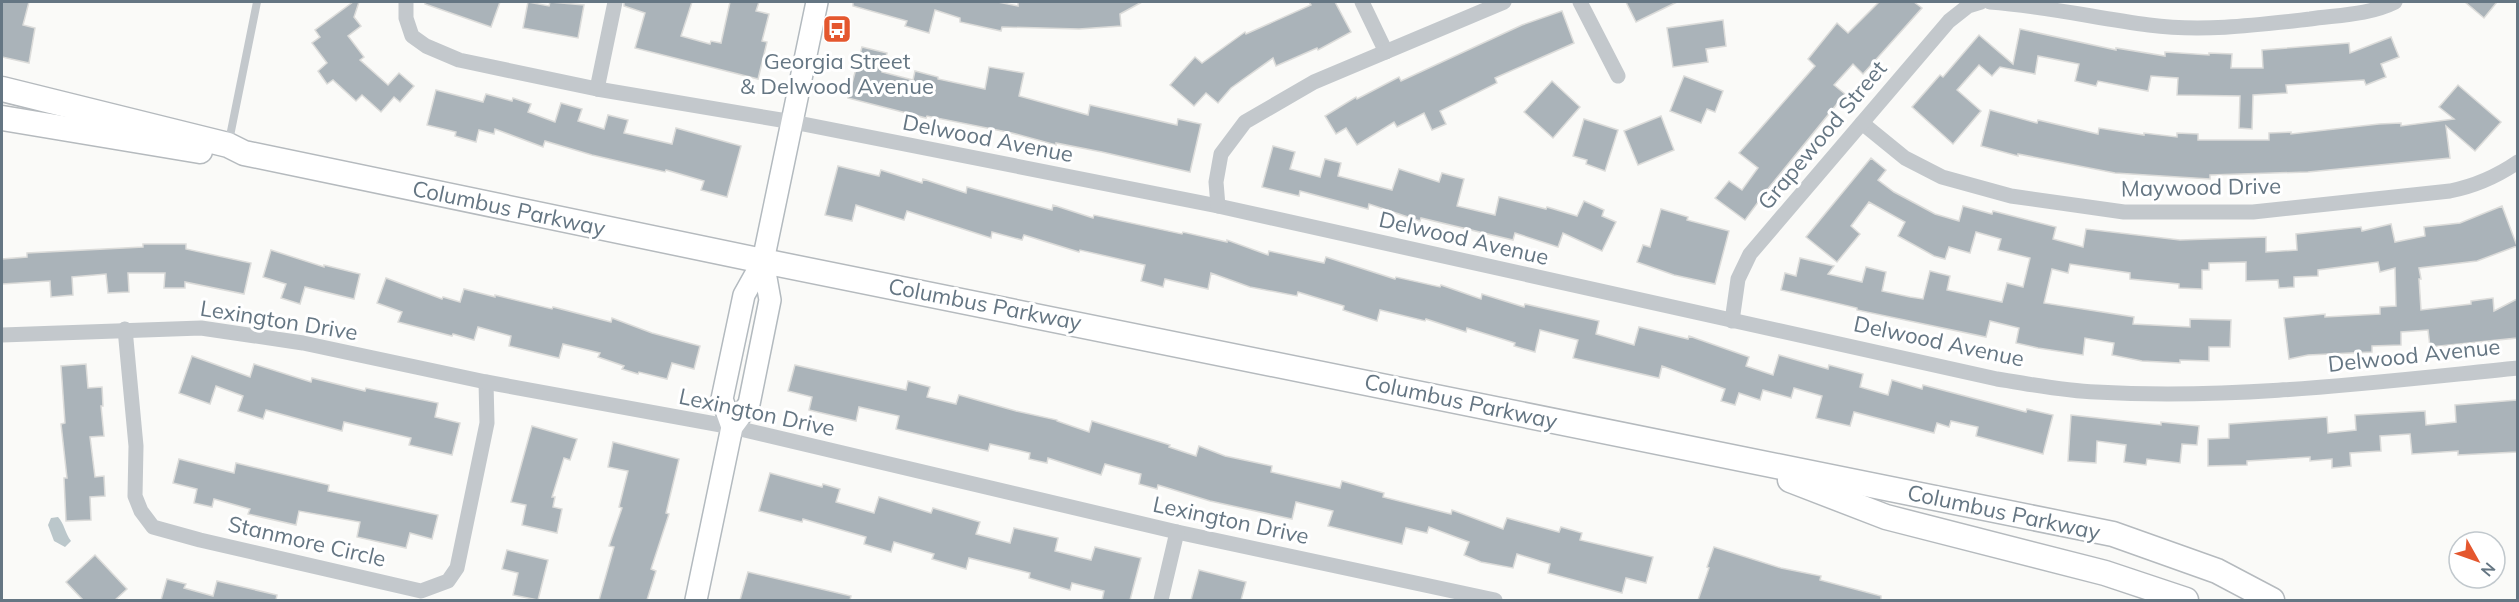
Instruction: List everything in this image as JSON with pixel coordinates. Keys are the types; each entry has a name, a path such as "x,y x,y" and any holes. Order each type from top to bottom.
{"main road":[{"name":"Columbus Parkway","path":"2,89 236,149 764,261 2113,534 2217,571 2272,600"},
{"name":"Columbus Parkway","path":"2,118 162,146 226,154 236,149"},
{"name":"Columbus Parkway","path":"1726,455 1886,517 2105,573 2186,600"}],"street":[{"name":"Delwood Avenue","path":"406,2 406,18 412,36 426,46 459,60 597,89 793,122 1218,206 1997,380 2094,392 2163,394 2276,392 2517,368"},
{"path":"597,89 615,2"},
{"path":"696,600 732,427 749,404 770,300 764,261 817,2"},
{"path":"1362,2 1386,52"},
{"path":"1218,206 1216,182 1221,154 1245,122 1314,82 1504,2"},
{"path":"1580,2 1618,76"},
{"name":"Grapewood Street","path":"1732,321 1738,279 1750,254 1949,21 1968,6 1981,2"},
{"path":"1990,2 2026,4 2150,25 2186,28 2241,27 2363,12 2395,2"},
{"name":"Maywood Drive","path":"1862,123 1905,158 1942,177 2011,196 2124,213 2253,212 2450,191 2476,186 2501,174 2517,162"},
{"name":"Lexington Drive","path":"2,336 201,328 303,343 486,382 732,427 1177,532 1495,600"},
{"name":"Stanmore Circle","path":"124,330 136,446 135,496 141,511 153,527 421,591 448,581 457,568 487,423 486,382"},
{"path":"1161,600 1177,532"}],"lane":[{"path":"236,149 257,2"}],"shaded area":[{"path":"58,517 71,541 65,547 54,541 48,525 51,518"}],"building":[{"path":"2,2 29,2 23,25 35,28 29,63 2,57"},
{"path":"353,2 359,2 354,17 361,26 348,36 364,57 360,60 388,85 399,73 414,86 400,102 394,97 381,112 362,95 356,101 333,80 327,84 318,71 327,63 312,43 320,37 315,30"},
{"path":"425,2 500,2 491,27 425,4"},
{"path":"528,2 549,6 550,2 584,5 578,38 523,28"},
{"path":"624,2 692,2 681,36 710,44 711,41 721,43 730,2 759,2 756,11 769,14 762,41 767,42 758,79 635,48 645,13 624,6"},
{"path":"853,2 998,2 1018,6 1018,2 1142,2 1120,14 1121,26 1079,29 1002,27 1001,31 960,22 960,18 935,10 929,33 905,26 907,21 853,6"},
{"path":"1309,2 1335,2 1351,32 1318,50 1317,48 1276,66 1273,58 1231,88 1218,103 1206,93 1194,106 1170,85 1195,57 1202,63 1245,32 1246,34 1311,5"},
{"path":"1626,2 1677,2 1636,22"},
{"path":"1879,2 1914,2 1922,8 1863,74 1853,64 1834,85 1845,94 1745,220 1715,198 1729,181 1742,190 1758,168 1739,153 1815,66 1808,59 1837,23 1848,33"},
{"path":"2465,2 2497,2 2484,18"},
{"path":"1562,11 1574,43 1495,78 1497,83 1440,111 1446,124 1432,130 1424,113 1397,127 1394,122 1357,145 1346,128 1336,134 1325,116 1356,97 1357,99 1399,77 1401,81 1522,25"},
{"path":"1723,20 1726,46 1706,49 1708,62 1673,67 1667,28"},
{"path":"2020,29 2116,50 2116,48 2165,56 2165,52 2232,54 2231,68 2263,68 2262,50 2349,43 2350,53 2391,37 2399,57 2381,64 2386,77 2366,85 2364,80 2286,85 2287,93 2253,95 2252,129 2239,128 2240,96 2177,95 2178,78 2151,76 2148,91 2098,81 2096,86 2075,81 2079,64 2038,56 2035,74 2000,67 1992,76 1979,65 1957,90 1981,111 1953,144 1912,107 1940,75 1943,77 1979,35 2013,64"},
{"path":"862,47 887,53 882,72 913,80 915,71 938,77 938,79 985,89 989,67 1024,73 1019,96 1088,115 1090,105 1177,125 1178,119 1201,124 1190,172 1102,152 1056,143 1056,145 1012,133 927,116 926,118 848,98"},
{"path":"1684,76 1723,91 1715,112 1707,109 1701,123 1670,111"},
{"path":"1552,81 1580,107 1553,138 1524,112"},
{"path":"2458,85 2501,122 2475,151 2446,126 2450,158 2308,172 2210,175 2210,179 2115,173 2018,154 2018,156 1981,146 1990,110 2037,123 2038,120 2098,134 2099,128 2177,137 2177,133 2198,134 2198,140 2269,140 2269,133 2291,132 2291,134 2379,124 2401,123 2401,126 2454,119 2439,107"},
{"path":"436,90 483,102 486,94 512,101 513,98 531,104 528,112 555,122 561,103 582,109 578,121 604,129 608,115 628,120 624,133 672,144 676,128 741,146 727,197 701,190 704,181 666,170 665,172 592,155 545,141 543,147 495,129 494,134 479,130 476,142 455,136 456,132 427,125"},
{"path":"1661,116 1674,150 1638,165 1624,131"},
{"path":"1584,119 1618,130 1605,171 1586,164 1587,160 1573,156"},
{"path":"1273,146 1295,152 1290,169 1320,177 1325,159 1341,163 1338,176 1392,190 1399,169 1439,182 1442,173 1464,179 1457,206 1495,215 1499,197 1577,216 1584,201 1604,210 1602,216 1616,222 1602,251 1563,233 1558,247 1515,233 1513,240 1421,218 1420,221 1369,204 1368,209 1300,191 1299,196 1262,187"},
{"path":"1871,158 1886,170 1878,180 1894,192 1935,214 1959,221 1963,206 1992,214 1993,211 2056,227 2053,239 2083,247 2086,229 2180,240 2266,237 2266,252 2297,250 2296,234 2361,227 2362,231 2391,224 2395,242 2425,236 2424,227 2460,223 2502,206 2517,246 2477,261 2419,268 2421,310 2471,304 2471,301 2493,298 2494,311 2517,299 2517,338 2430,347 2428,330 2401,332 2401,345 2372,346 2372,352 2308,355 2289,359 2284,318 2325,314 2325,317 2380,314 2380,307 2396,306 2395,268 2380,272 2378,262 2318,270 2318,276 2294,277 2294,287 2279,288 2278,280 2246,281 2246,262 2209,263 2209,270 2202,270 2202,289 2179,288 2179,284 2130,279 2130,273 2070,264 2068,273 2052,269 2044,303 2134,317 2133,324 2190,327 2190,319 2231,320 2230,347 2209,347 2209,361 2180,360 2180,363 2142,361 2112,355 2114,343 2085,338 2083,355 2038,348 2016,343 2019,328 1990,321 1986,337 1857,310 1857,308 1781,290 1785,273 1796,276 1800,258 1834,266 1828,274 1862,282 1866,267 1886,272 1882,291 1923,299 1930,271 1950,276 1947,290 2002,302 2007,283 2023,287 2030,258 1998,250 2001,239 1976,232 1970,253 1949,247 1945,259 1934,256 1898,236 1905,222 1869,202 1851,226 1860,234 1837,262 1806,237"},
{"path":"838,166 879,176 881,170 922,183 923,179 966,193 967,187 1052,210 1053,205 1093,218 1094,215 1182,234 1183,232 1227,242 1227,240 1268,255 1269,251 1324,263 1326,257 1395,279 1396,277 1440,287 1441,285 1481,299 1482,294 1524,307 1525,304 1599,321 1596,334 1634,345 1639,327 1688,339 1689,336 1749,357 1746,366 1773,375 1779,355 1828,369 1829,365 1863,374 1860,387 1888,395 1892,380 1922,389 1923,385 2026,412 2027,409 2053,415 2043,454 1976,436 1978,427 1951,421 1949,427 1937,423 1934,433 1854,412 1850,426 1816,418 1822,396 1794,388 1791,398 1763,390 1760,400 1739,393 1735,405 1721,401 1725,389 1662,366 1659,378 1573,358 1578,340 1540,330 1535,352 1514,346 1515,343 1467,328 1466,332 1426,319 1425,321 1380,310 1377,321 1343,310 1344,306 1298,292 1297,296 1250,287 1211,273 1208,289 1165,279 1163,287 1141,281 1145,265 1080,250 1079,252 1024,235 1022,240 992,232 991,238 907,211 904,220 856,205 852,221 825,215"},
{"path":"1661,209 1688,217 1687,220 1729,231 1715,284 1674,275 1637,262 1643,245 1650,247"},
{"path":"143,244 186,244 186,249 251,263 244,294 185,282 185,288 164,288 165,273 128,273 129,292 108,293 106,274 72,277 73,295 51,297 50,281 2,284 2,259 27,257 27,253 143,247"},
{"path":"271,250 324,267 324,265 360,274 354,299 305,287 300,304 281,298 286,284 263,277"},
{"path":"386,278 442,299 443,297 460,302 464,289 552,309 553,307 611,322 612,318 652,333 700,346 694,369 672,363 667,379 622,369 624,366 598,357 600,353 563,344 559,358 509,346 511,336 478,327 474,340 453,334 452,336 398,322 402,312 377,303"},
{"path":"192,356 250,377 254,364 311,382 312,378 365,391 366,388 438,403 435,417 460,423 452,455 409,445 411,438 344,422 342,431 266,410 263,419 238,411 243,396 216,386 210,404 179,393"},
{"path":"86,364 88,388 102,387 104,436 90,437 95,477 104,476 105,496 90,497 91,520 66,521 64,478 67,478 61,424 65,423 61,366"},
{"path":"795,365 906,390 908,381 930,387 927,397 956,404 959,395 1057,420 1089,432 1092,421 1170,445 1169,447 1196,456 1199,446 1225,456 1272,466 1271,472 1340,488 1342,481 1384,493 1383,497 1451,514 1452,510 1503,529 1507,518 1559,532 1561,527 1582,533 1580,540 1653,557 1646,583 1626,578 1622,593 1548,573 1550,564 1517,554 1513,568 1481,562 1464,555 1469,542 1429,527 1427,533 1406,528 1402,544 1328,526 1333,511 1296,502 1292,519 1210,501 1158,485 1157,489 1139,484 1141,474 1105,464 1101,475 1048,458 1047,463 1029,459 1030,453 990,444 988,451 896,429 899,416 859,407 856,421 809,410 812,397 788,391"},
{"path":"2517,400 2517,452 2458,455 2458,451 2412,454 2410,434 2380,436 2381,451 2350,453 2351,466 2332,468 2332,459 2310,461 2310,457 2247,461 2247,465 2208,466 2208,439 2229,438 2229,424 2327,417 2328,433 2356,430 2355,415 2425,411 2426,425 2456,422 2455,405"},
{"path":"2071,415 2161,425 2161,422 2199,426 2197,445 2182,444 2180,463 2147,459 2146,465 2124,462 2126,445 2097,441 2096,463 2068,461"},
{"path":"532,426 577,439 570,460 564,458 552,497 555,497 553,507 562,509 557,533 522,525 526,505 511,502"},
{"path":"613,442 679,459 666,513 669,514 651,569 656,571 647,600 599,600 614,547 609,546 622,508 619,507 628,471 608,467"},
{"path":"179,459 234,473 236,463 329,485 328,491 438,515 432,539 410,533 406,548 357,537 360,522 299,511 296,525 248,514 250,509 214,499 212,507 194,503 197,489 173,483"},
{"path":"770,473 822,487 823,484 840,489 836,502 874,513 879,497 931,513 933,508 980,522 976,534 1010,543 1014,528 1058,538 1055,551 1091,560 1095,547 1141,558 1130,600 1102,600 1104,591 1072,583 1070,590 1029,578 1030,573 969,558 966,569 932,559 934,554 894,542 891,552 864,544 866,537 803,519 802,522 759,511"},
{"path":"1714,547 1781,568 1821,576 1820,580 1881,596 1881,600 1698,600"},
{"path":"507,550 548,560 538,600 513,595 518,573 502,569"},
{"path":"95,555 127,589 115,600 83,600 66,582"},
{"path":"1199,570 1246,582 1241,600 1191,600"},
{"path":"748,572 851,596 850,600 740,600"},
{"path":"167,579 186,584 184,588 213,596 217,581 277,595 276,600 161,600"}],"place":[{"name":"Georgia Street & Delwood Avenue","path":"837,29"}]}
